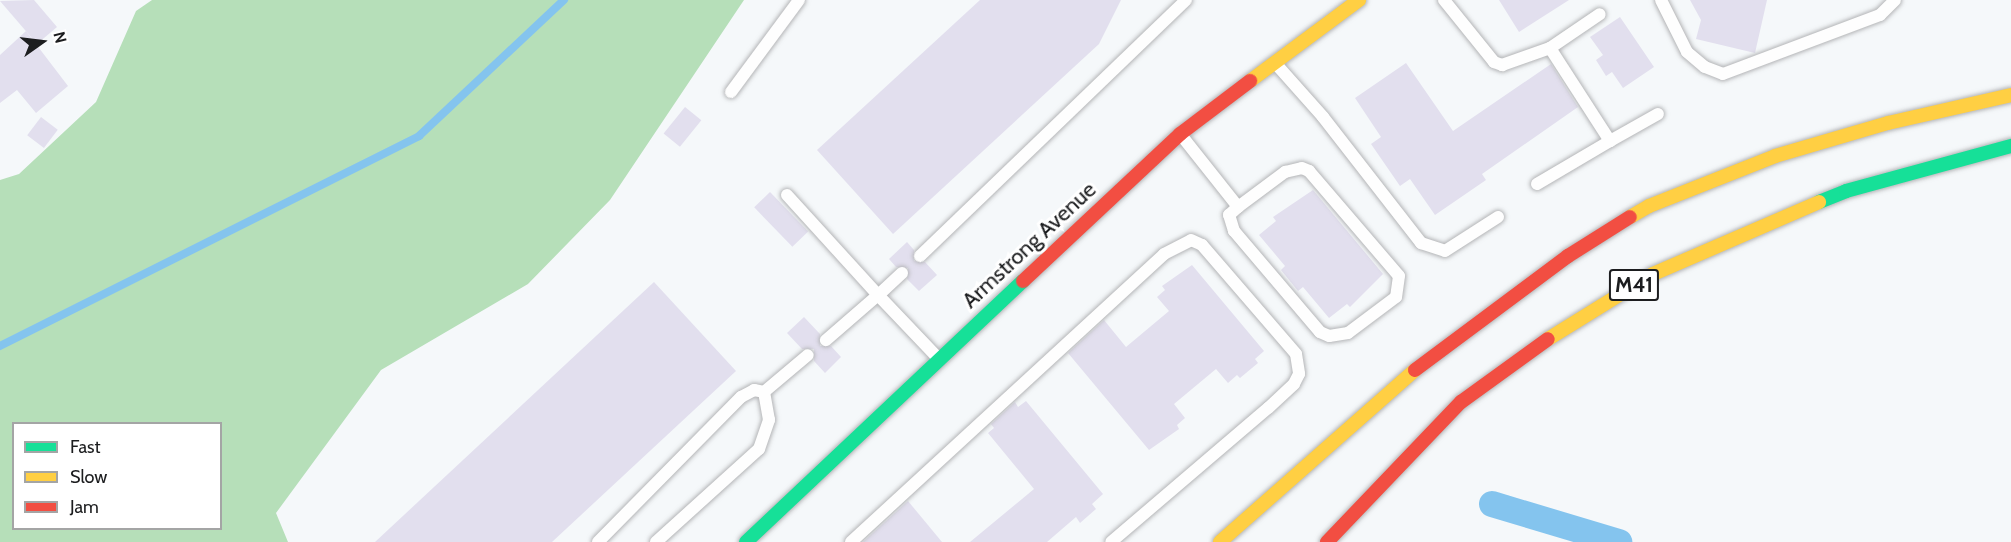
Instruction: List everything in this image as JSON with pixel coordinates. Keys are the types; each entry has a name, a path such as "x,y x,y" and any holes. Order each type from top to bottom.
{"main road":[{"name":"Armstrong Avenue","path":"746,542 1180,134 1273,61 1359,0"},
{"path":"1888,123 2011,88"},
{"name":"M41","path":"1220,542 1434,352 1568,256 1649,206 1775,156 1888,123 2011,96"},
{"name":"M41","path":"1327,542 1461,402 1582,315 1653,274 1846,190 2011,146"},
{"path":"1846,190 2011,159"}],"lane":[{"path":"731,92 799,0"},
{"path":"920,256 1186,0"},
{"path":"1444,0 1494,62 1513,64 1550,48 1600,14"},
{"path":"1661,0 1687,52 1705,67 1723,74 1880,15 1895,0"},
{"path":"1550,48 1610,141"},
{"path":"1273,61 1323,117 1421,243 1445,251 1498,217"},
{"path":"1537,184 1658,114"},
{"path":"1180,134 1239,207"},
{"path":"1302,168 1309,171 1399,276 1396,297 1348,333 1329,336 1320,332 1234,231 1229,215 1239,207 1285,172 1302,168"},
{"path":"787,195 939,359"},
{"path":"851,542 1164,254 1191,240 1202,245 1296,354 1299,374 1294,384 1268,408 1111,542"},
{"path":"826,340 902,273"},
{"path":"764,392 808,355"},
{"path":"598,542 741,397 754,390 764,392"},
{"path":"656,542 759,449 769,420 764,392"}],"green space":[{"path":"152,0 744,0 610,200 528,284 381,370 276,513 288,542 0,542 0,180 19,174 96,102 136,11"}],"building":[{"path":"34,0 57,27 37,44 0,1"},
{"path":"980,0 1121,0 1099,44 893,234 817,150"},
{"path":"1499,0 1569,0 1519,32"},
{"path":"1690,0 1767,0 1755,53 1696,39 1701,20"},
{"path":"1620,17 1654,67 1623,88 1612,72 1606,76 1596,60 1603,55 1590,37"},
{"path":"26,31 68,86 36,113 17,90 0,103 0,55"},
{"path":"1406,63 1453,131 1551,64 1578,107 1482,174 1486,180 1435,215 1410,179 1400,186 1371,144 1381,137 1355,98"},
{"path":"685,107 701,120 680,147 664,133"},
{"path":"41,117 58,130 44,148 27,135"},
{"path":"1313,190 1383,274 1350,307 1347,304 1329,318 1303,287 1298,291 1281,270 1285,266 1259,235 1276,221 1273,217"},
{"path":"770,192 808,232 792,247 754,207"},
{"path":"907,242 914,250 914,261 925,262 937,275 919,291 907,279 908,268 896,267 889,259"},
{"path":"1192,265 1264,351 1255,359 1258,363 1240,378 1237,375 1228,383 1216,369 1174,404 1185,418 1177,425 1179,429 1149,450 1068,353 1104,320 1126,347 1169,311 1157,297 1165,290 1162,286"},
{"path":"654,282 736,371 552,542 375,542"},
{"path":"804,317 820,334 820,346 831,346 841,357 825,373 814,361 814,349 802,349 787,333"},
{"path":"1026,401 1103,494 1092,504 1096,509 1080,523 1076,517 1047,542 970,542 1034,489 988,433 994,428 991,424 1015,402 1018,407"},
{"path":"908,501 942,542 863,542"}],"waterway":[{"path":"0,346 419,136 564,0"},
{"path":"1492,504 1619,542"}],"traffic: fast":[{"path":"1819,202 1846,191 2011,146"},
{"path":"746,542 1023,281"}],"traffic: slow":[{"path":"1250,81 1359,0"},
{"path":"1630,217 1649,206 1775,156 1888,123 2011,95"},
{"path":"1548,339 1653,274 1819,202"},
{"path":"1220,542 1415,370"}],"traffic: jam":[{"path":"1023,281 1180,134 1250,81"},
{"path":"1415,370 1568,256 1630,217"},
{"path":"1327,542 1461,402 1548,339"}]}
